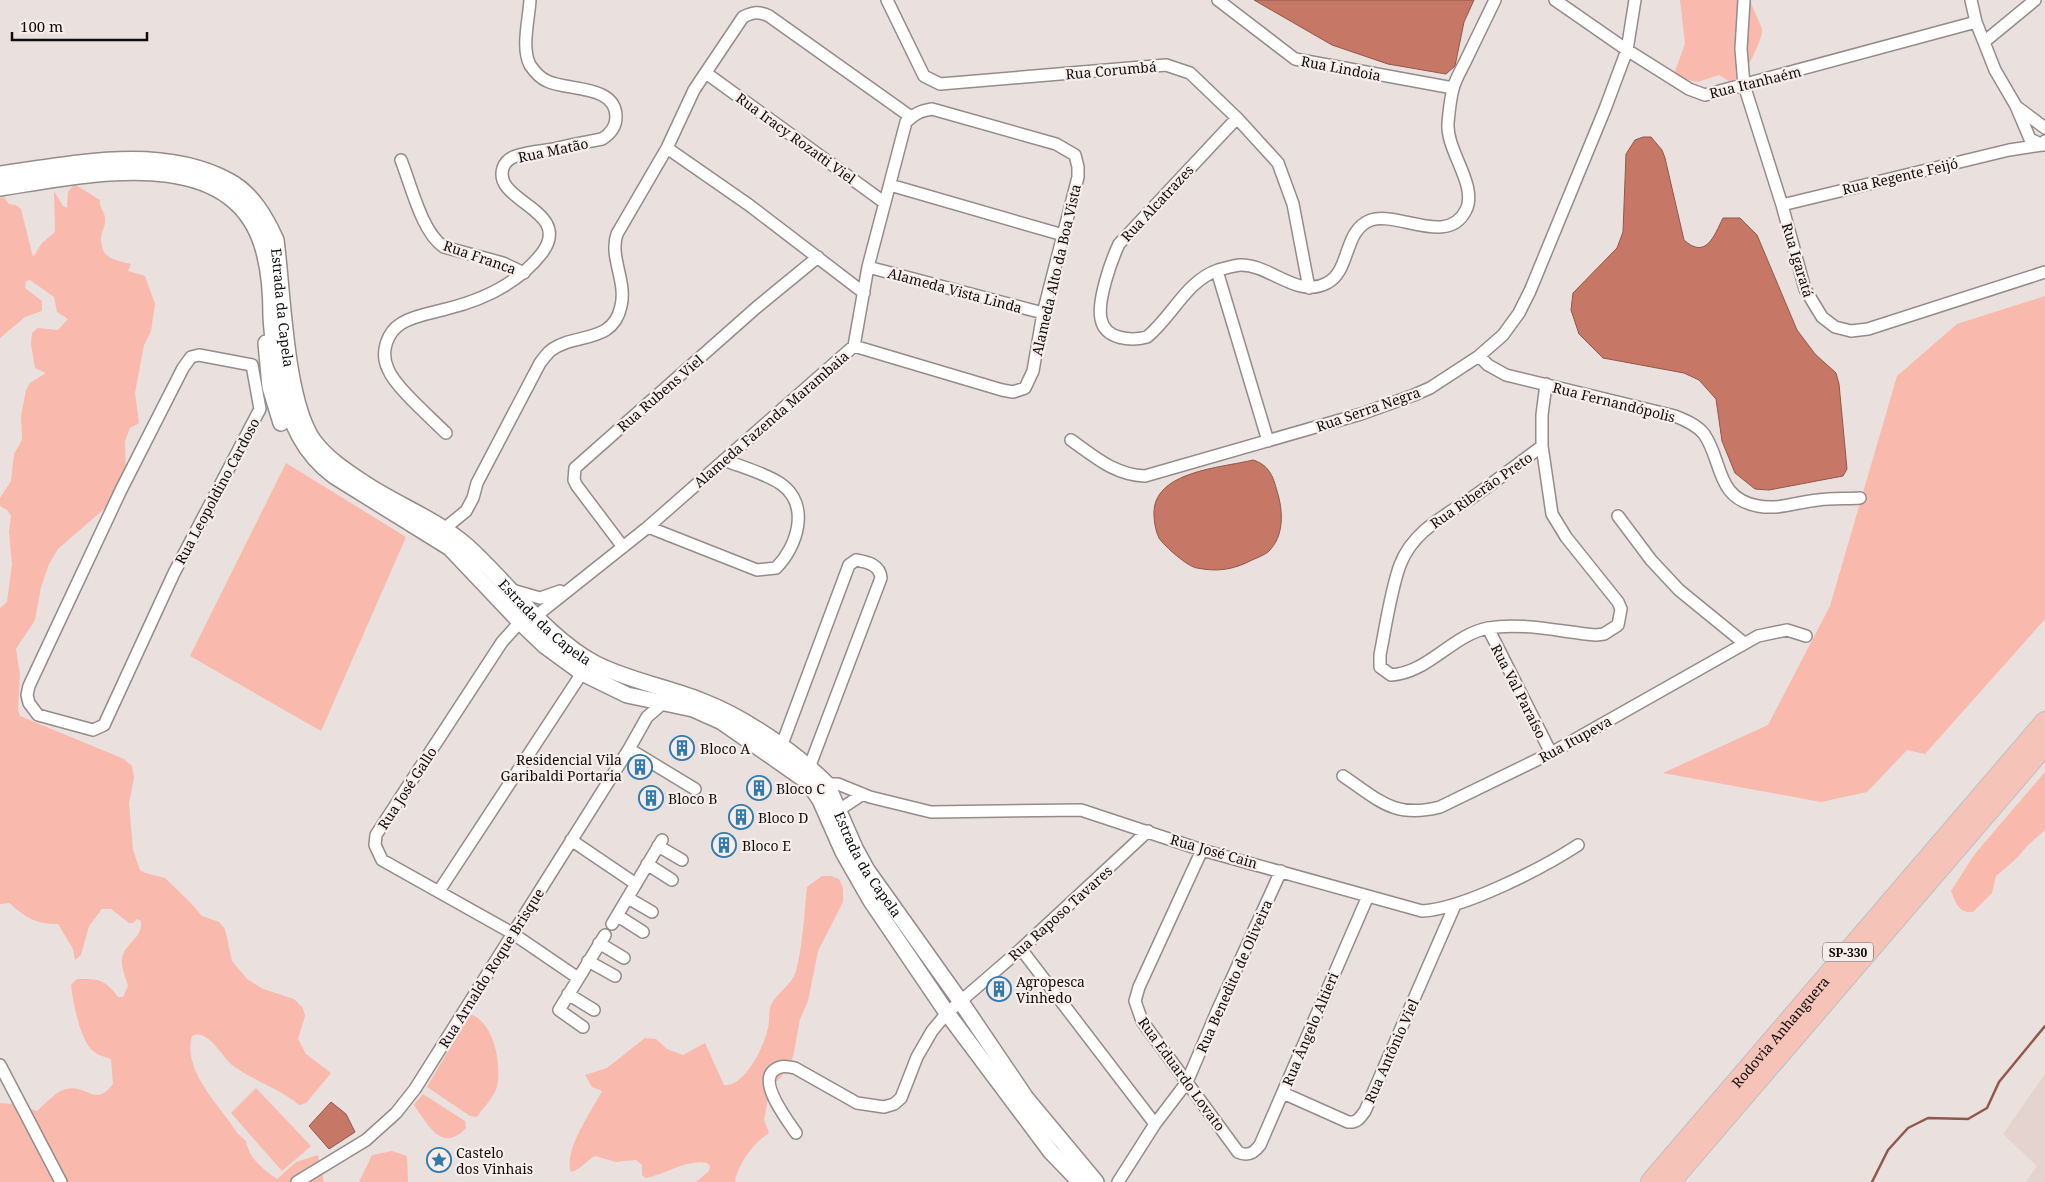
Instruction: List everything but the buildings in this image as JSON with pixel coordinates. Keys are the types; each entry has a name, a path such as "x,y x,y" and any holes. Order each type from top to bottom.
{"highway":[{"name":"Rodovia Anhanguera","path":"1651,1182 2045,722"},
{"name":"Rodovia Anhanguera","path":"1669,1182 2045,745"}],"main road":[{"name":"Estrada da Capela","path":"0,174 86,163 148,161 179,164 229,181 257,207 267,221 276,240 277,320 287,409 301,441 319,465 450,548 545,646 582,673 627,695 643,699 665,697 702,700 728,712 781,747 827,784 855,848 867,870 961,1002 1026,1098 1096,1182"},
{"name":"Estrada da Capela","path":"0,188 104,173 140,171 170,173 217,189 234,202 255,229 265,255 277,320 296,399 314,440 332,460 366,484 444,529 467,546 536,616 585,657 597,664 648,684 665,697 737,732 808,782 838,807 843,852 871,901 948,1013 1051,1152 1080,1182"},
{"path":"277,320 266,315 270,387 282,427 290,436 301,441"}],"street":[{"name":"Rua Matão","path":"446,433 388,370 385,348 388,338 403,322 453,308 513,282 524,273 543,252 549,240 548,227 542,216 504,184 502,173 504,165 516,156 602,139 613,129 616,114 614,106 604,95 547,81 537,74 530,65 527,54 530,0"},
{"name":"Rua Corumbá","path":"887,0 924,76 935,83 985,81 1166,65 1190,73 1237,118 1278,163 1284,176 1309,288"},
{"name":"Rua Lindoia","path":"1218,0 1295,59 1453,88"},
{"path":"1309,288 1329,282 1336,275 1355,232 1362,225 1372,220 1382,218 1441,227 1451,225 1465,211 1468,190 1451,143 1448,125 1453,88 1495,0"},
{"name":"Rua Itanhaém","path":"1555,0 1627,50 1699,94 1705,95 1976,22"},
{"name":"Rua Serra Negra","path":"1071,440 1116,471 1130,476 1145,476 1361,414 1414,395 1430,388 1479,356 1503,335 1520,313 1561,219 1627,50 1635,0"},
{"name":"Rua Igaratá","path":"1744,0 1741,49 1744,86 1782,205 1805,289 1812,304 1822,317 1835,327 1851,331 1868,329 2045,272"},
{"path":"1971,0 1976,22 2003,87 2016,106 2027,134 2032,141 2044,143"},
{"path":"1984,42 2035,0"},
{"path":"444,529 466,511 473,498 477,483 540,363 550,351 599,334 619,316 624,294 614,242 667,148 694,90 743,17 752,13 762,12 908,120"},
{"name":"Rua Iracy Rozatti Viel","path":"706,73 885,203"},
{"path":"2016,106 2040,126 2027,134 2019,148"},
{"name":"Alameda Alto da Boa Vista","path":"854,346 1002,390 1018,391 1025,388 1034,370 1043,313 1078,177 1075,155 1056,144 932,109 918,112 908,120"},
{"name":"Rua Alcatrazes","path":"1237,118 1119,244 1110,267 1101,320 1106,328 1125,339 1136,340 1147,337 1193,286 1217,271 1241,265 1309,288"},
{"name":"Alameda Fazenda Marambaia","path":"536,616 648,527 854,346 868,267 908,120"},
{"name":"Rua Regente Feijó","path":"1782,205 2044,143"},
{"path":"667,148 818,257 864,293"},
{"name":"Rua Franca","path":"401,160 426,228 436,241 444,247 503,263 524,273"},
{"path":"890,185 1063,235"},
{"name":"Rua Rubens Viel","path":"623,547 576,486 574,480 575,468 758,307 818,257"},
{"name":"Alameda Vista Linda","path":"868,267 1043,313"},
{"path":"1217,271 1268,441"},
{"path":"252,365 267,353"},
{"name":"Rua Leopoldino Cardoso","path":"199,354 252,365 260,409 174,573 104,725 93,730 38,714 29,703 27,696 29,686 121,490 183,368 191,358 199,354"},
{"name":"Rua Fernandópolis","path":"1479,356 1488,365 1506,375 1675,416 1689,422 1703,433 1711,448 1720,478 1731,492 1743,501 1776,508 1818,500 1860,498"},
{"name":"Rua Riberão Preto","path":"1542,446 1478,494 1435,521 1418,536 1400,565 1383,641 1380,667 1391,675 1405,674 1472,634 1488,628 1520,628 1596,635 1611,631 1618,625 1621,616 1618,602 1566,537 1552,514 1542,446 1542,415 1546,384"},
{"path":"260,409 280,418"},
{"path":"648,527 757,570 776,568 784,560 797,531 799,515 796,506 789,492 780,484 724,460"},
{"path":"1618,516 1651,560 1679,590 1744,643"},
{"path":"781,747 849,565 856,560 876,566 881,578 808,768"},
{"name":"Alameda Fazenda Marambaia","path":"509,589 540,598 580,581"},
{"name":"Rua José Gallo","path":"520,622 506,636 376,835 375,845 382,860 512,933 578,978"},
{"name":"Rua Val Paraíso","path":"1488,628 1551,753"},
{"name":"Rua Itupeva","path":"1343,776 1387,806 1406,812 1422,812 1440,808 1551,753 1744,643 1776,631 1787,630 1806,636"},
{"path":"439,891 582,673"},
{"path":"647,717 643,699 648,684"},
{"name":"Rua Arnaldo Roque Brisque","path":"297,1182 366,1140 396,1113 416,1089 512,933 630,749 647,717 665,697"},
{"path":"630,749 695,789"},
{"name":"Rua José Cain","path":"827,784 850,788 863,794 931,812 1082,810 1202,850 1422,911 1438,910 1455,905 1559,858 1578,845"},
{"path":"838,807 849,794 850,788"},
{"path":"838,807 863,794"},
{"name":"Rua Raposo Tavares","path":"796,1132 772,1092 769,1078 771,1073 778,1067 795,1068 858,1103 884,1106 894,1104 901,1098 916,1057 932,1031 948,1013 1021,949 1148,831"},
{"path":"571,840 636,884"},
{"path":"643,932 615,920 660,843 682,860"},
{"name":"Rua Eduardo Lovato","path":"1202,850 1154,951 1135,1001 1142,1021 1238,1152 1244,1154"},
{"path":"647,864 672,880"},
{"name":"Rua Benedito de Oliveira","path":"1118,1182 1155,1124 1187,1082 1218,1008 1281,871"},
{"name":"Rua Ângelo Altieri","path":"1244,1154 1255,1151 1260,1145 1368,896"},
{"path":"628,898 652,912"},
{"name":"Rua Antônio Viel","path":"1283,1093 1348,1122 1353,1123 1359,1119 1365,1111 1455,905"},
{"path":"583,1027 559,1010 568,994 602,939 624,958"},
{"path":"1021,949 1155,1124"},
{"path":"588,961 615,976"},
{"path":"568,994 594,1010"},
{"path":"0,1065 61,1182"}],"shaded area":[{"path":"1254,0 1474,0 1464,22 1455,66 1446,74 1388,64 1332,45"},
{"path":"1680,0 1750,0 1762,33 1745,72 1738,81 1729,81 1719,75 1698,82 1678,78 1675,71 1685,44"},
{"path":"1651,137 1662,150 1684,240 1692,246 1704,247 1713,238 1723,218 1740,218 1757,235 1797,330 1815,354 1836,373 1839,384 1847,469 1843,476 1769,490 1755,489 1735,473 1722,441 1716,399 1699,380 1684,373 1603,358 1579,334 1571,310 1573,293 1617,248 1623,232 1626,154 1635,140"},
{"path":"74,184 100,200 105,219 101,239 103,251 110,258 131,264 128,271 145,276 155,304 151,331 144,345 135,393 139,423 130,428 125,441 126,475 104,509 58,549 49,564 41,587 35,620 16,649 20,675 18,710 20,716 124,759 132,766 134,778 129,803 133,850 140,870 165,878 202,916 219,922 225,929 232,961 247,979 263,989 294,999 303,1008 305,1016 298,1039 306,1054 331,1073 306,1103 299,1105 283,1094 240,1071 228,1061 209,1039 203,1036 192,1036 190,1049 193,1063 205,1088 238,1134 246,1141 250,1153 257,1163 277,1179 296,1162 318,1155 324,1182 0,1182 0,1103 13,1104 37,1111 62,1090 80,1089 96,1095 107,1091 113,1084 111,1059 94,1052 84,1038 75,1010 71,985 77,979 101,981 118,997 123,997 128,986 123,969 123,954 141,927 141,921 137,919 133,923 129,923 111,909 102,909 89,926 81,955 75,960 73,949 58,924 37,921 26,916 9,903 0,904 0,608 7,602 12,564 9,532 11,516 7,510 0,506 0,498 11,481 14,454 22,440 21,416 26,390 30,383 46,373 35,368 31,344 32,333 38,328 58,330 68,319 57,312 54,297 30,280 26,281 25,288 42,301 42,311 25,317 0,338 0,198 4,197 9,204 16,205 21,209 33,257 42,243 55,232 54,191 63,206 67,208 68,192"},
{"path":"2045,296 2045,619 1925,754 1907,750 1867,792 1821,802 1663,773 1768,725 1830,606 1897,376 1957,324"},
{"path":"1253,460 1263,465 1270,472 1281,506 1280,531 1274,546 1268,552 1232,568 1218,570 1193,567 1171,551 1159,538 1154,518 1156,500 1164,489 1176,480 1207,469"},
{"path":"286,463 406,537 321,731 190,656"},
{"path":"2045,772 2045,830 1996,876 1992,893 1973,912 1964,911 1956,903 1951,891 1974,855"},
{"path":"822,876 831,876 839,879 843,888 843,902 818,951 808,1001 800,1019 793,1057 782,1076 770,1088 764,1120 769,1133 757,1142 747,1155 739,1168 735,1182 696,1182 709,1171 710,1166 707,1163 699,1162 646,1178 642,1175 642,1165 636,1160 616,1162 595,1156 571,1172 571,1153 575,1142 602,1091 592,1087 585,1075 607,1068 645,1038 656,1039 667,1049 683,1055 705,1043 724,1085 732,1084 746,1073 763,1044 769,1025 771,1005 796,971 802,940 807,887"},
{"path":"470,1014 478,1018 490,1035 497,1056 498,1067 496,1091 477,1117 470,1116 427,1087"},
{"path":"2045,1074 2045,1182 2026,1182 2037,1166 2003,1134"},
{"path":"256,1088 311,1146 282,1171 231,1113"},
{"path":"423,1094 465,1121 466,1128 449,1138 442,1137 436,1133 414,1105"},
{"path":"331,1102 346,1114 355,1132 329,1149 309,1126"},
{"path":"392,1151 407,1156 408,1182 359,1182 372,1155"}],"waterway":[{"path":"1872,1182 1888,1150 1908,1128 1928,1118 1968,1119 1987,1108 1999,1082 2045,1026"}],"place":[{"name":"Bloco A","path":"682,748"},
{"name":"Residencial Vila Garibaldi Portaria","path":"640,767"},
{"name":"Bloco C","path":"759,788"},
{"name":"Bloco B","path":"651,798"},
{"name":"Bloco D","path":"741,817"},
{"name":"Bloco E","path":"724,845"},
{"name":"Agropesca Vinhedo","path":"999,989"},
{"name":"Castelo dos Vinhais","path":"439,1160"}]}
